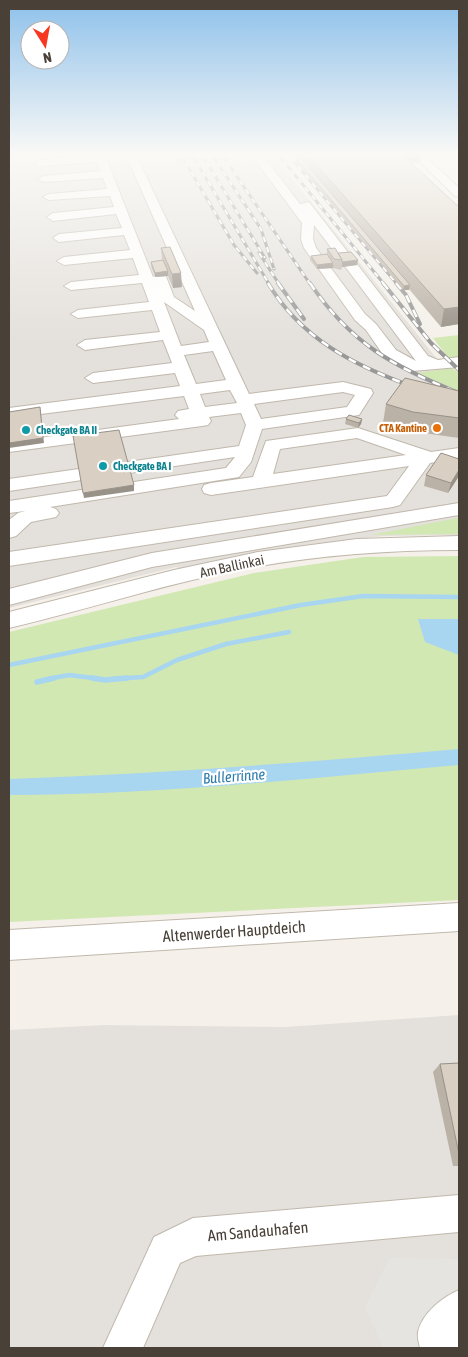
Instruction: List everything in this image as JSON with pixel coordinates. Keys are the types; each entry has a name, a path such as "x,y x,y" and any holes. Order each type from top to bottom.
{"street":[{"path":"69,216 64,258 146,382 165,369 182,367"},
{"path":"73,216 64,258 135,349 153,337 170,335"},
{"path":"64,258 80,216"},
{"path":"117,216 142,251 168,299 210,327"},
{"path":"303,216 308,223 307,239 310,248 390,353 412,366 431,366 459,362"},
{"path":"314,216 325,231 326,243 358,281"},
{"path":"9,507 232,473 244,456 255,425 167,236 150,218 119,221 93,219 64,258"},
{"path":"64,258 100,240 119,221"},
{"path":"64,258 107,263 142,251 167,236"},
{"path":"9,472 198,445 198,409 158,305 140,278 142,251"},
{"path":"64,258 116,289 140,278"},
{"path":"64,258 125,317 142,307 158,305"},
{"path":"335,283 358,281"},
{"path":"358,281 351,287 402,354 409,361 431,366"},
{"path":"176,351 218,346"},
{"path":"9,460 198,409 236,384"},
{"path":"9,438 343,387 365,393 353,411 255,425"},
{"path":"9,413 198,409"},
{"path":"9,419 198,409"},
{"path":"9,427 198,409"},
{"path":"9,447 198,409"},
{"path":"261,482 272,445 358,433 426,456"},
{"path":"9,531 25,517 426,456 459,453"},
{"path":"9,485 244,456"},
{"path":"9,497 244,456"},
{"path":"9,559 393,501 426,456"},
{"path":"9,574 459,501"},
{"path":"9,596 152,560 459,509"},
{"name":"Am Ballinkai","path":"9,620 188,576 306,552 375,544 459,543"},
{"name":"Altenwerder Hauptdeich","path":"9,945 459,917"},
{"name":"Am Sandauhafen","path":"123,1348 167,1250 193,1237 459,1213"},
{"path":"440,1348 438,1333 459,1310"}],"shaded area":[{"path":"9,216 323,216 445,369 459,374 459,535 384,536 313,544 183,570 176,567 9,608"},
{"path":"459,1015 459,1348 9,1348 9,1030 104,1025 285,1027"},
{"path":"389,1258 459,1259 459,1348 383,1348 365,1307"}],"green space":[{"path":"459,335 459,360 451,361 433,338"},
{"path":"452,368 459,373 459,391 418,373"},
{"path":"459,518 459,534 371,535"},
{"path":"459,556 459,900 9,922 9,632 254,573 363,557"}],"water":[{"path":"418,619 459,619 459,655 425,642"}],"building":[{"path":"345,216 351,216 410,285 404,286"},
{"path":"362,216 459,216 459,307 444,309"},
{"path":"170,247 181,273 172,274 161,248"},
{"path":"335,248 342,260 334,259 327,249"},
{"path":"351,252 358,260 342,262 338,253"},
{"path":"327,254 333,263 317,265 311,256"},
{"path":"163,260 168,271 155,273 151,262"},
{"path":"405,378 459,391 459,418 413,412 386,404"},
{"name":"Checkgate BA II","path":"40,407 43,438 9,443 9,412"},
{"path":"349,415 362,419 359,423 346,419"},
{"name":"Checkgate BA I","path":"119,430 134,485 83,493 73,436"},
{"path":"441,453 459,459 459,470 451,483 426,475"},
{"path":"459,1063 459,1154 440,1064"}],"waterway":[{"path":"9,665 301,605 363,596 459,597"},
{"path":"127,678 143,677 177,660 226,644 289,632"},
{"path":"48,679 69,675 101,679"},
{"path":"37,682 54,678"},
{"path":"92,678 105,680 127,678"},
{"path":"111,679 127,678"},
{"name":"Bullerrinne","path":"9,787 117,784 240,776 459,757"}],"railway":[{"path":"217,216 234,245 257,273"},
{"path":"229,216 269,284"},
{"path":"240,216 265,258"},
{"path":"253,216 261,229 274,269"},
{"path":"264,216 310,284"},
{"path":"329,216 384,284"},
{"path":"340,216 397,284"},
{"path":"259,253 279,284"},
{"path":"268,283 281,303 296,320 331,348 371,370 414,387"},
{"path":"278,283 304,319"},
{"path":"310,283 341,322 375,351 394,363 459,393"},
{"path":"383,283 431,343 459,370"},
{"path":"396,283 406,295 420,324"}],"place":[{"name":"CTA Kantine","path":"437,428"},
{"name":"Checkgate BA II","path":"26,430"},
{"name":"Checkgate BA I","path":"103,466"}]}
